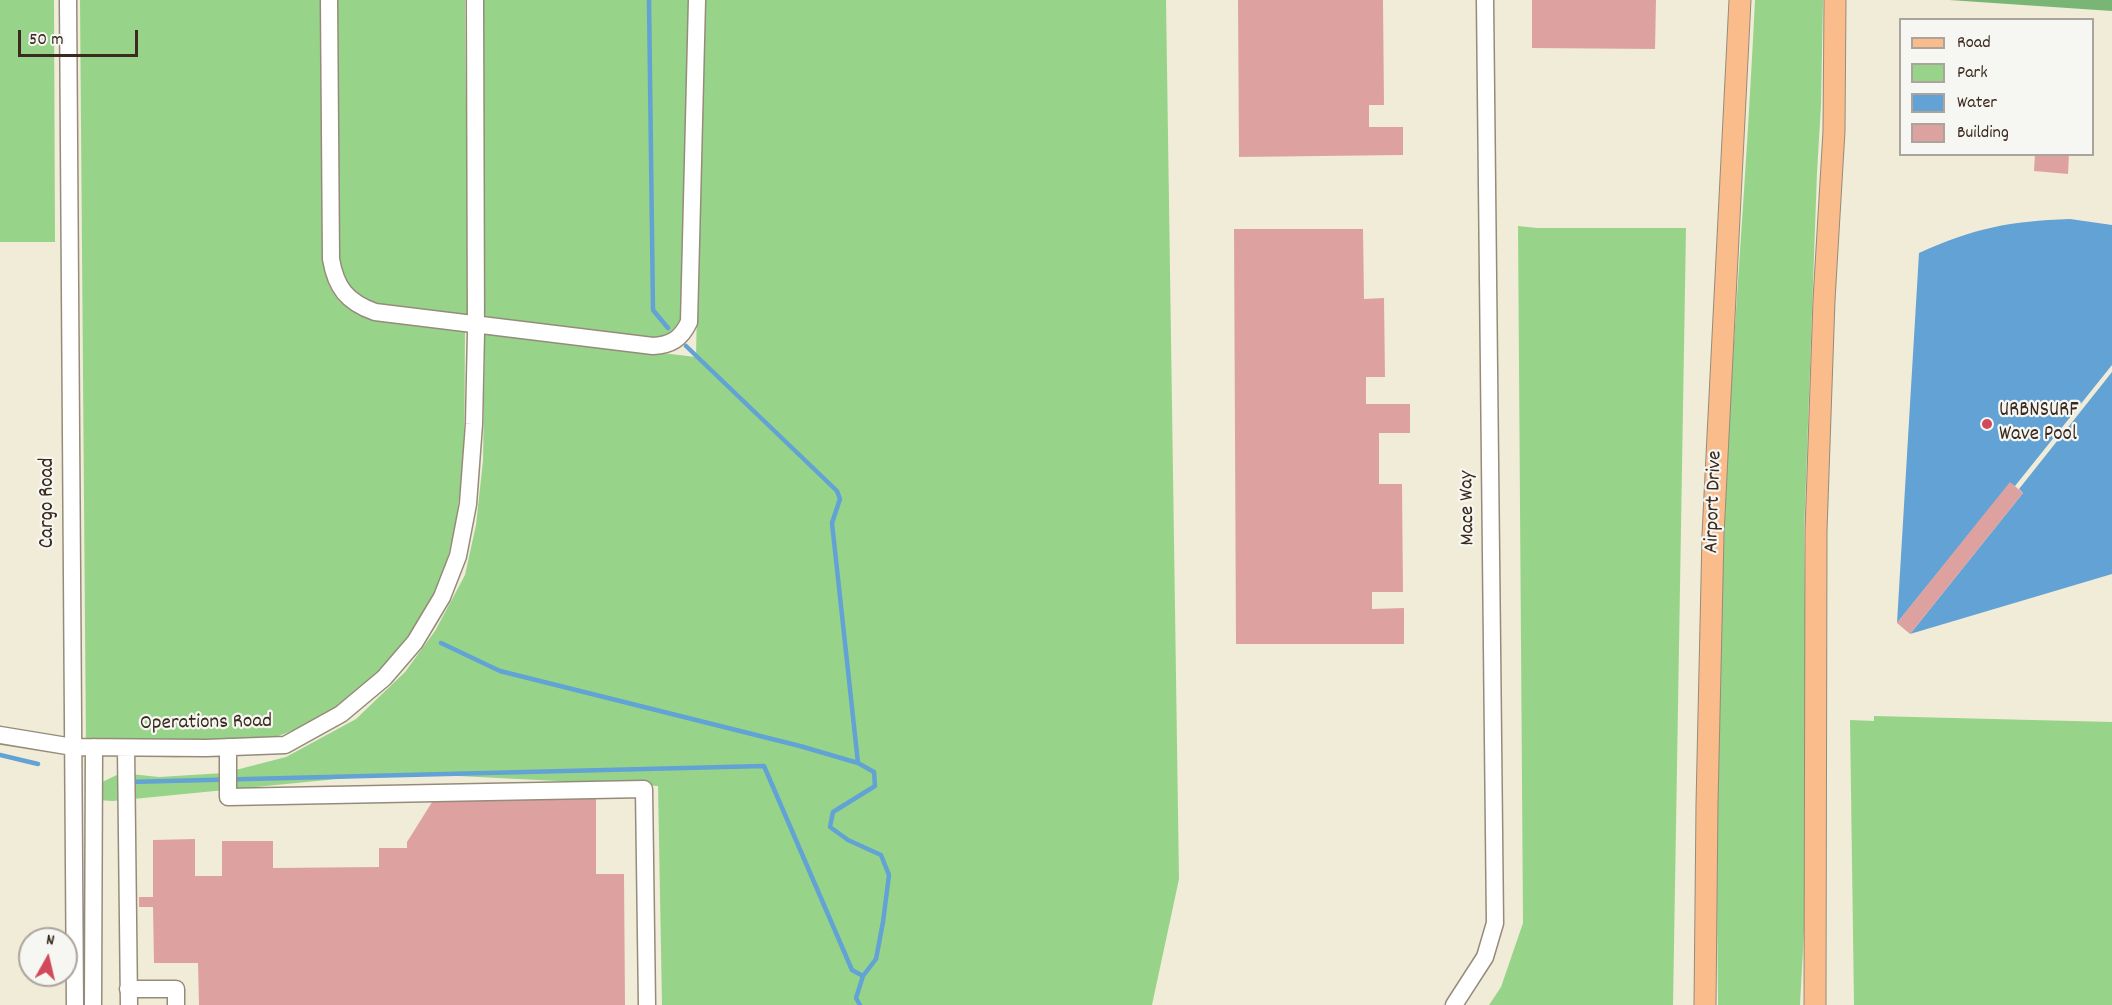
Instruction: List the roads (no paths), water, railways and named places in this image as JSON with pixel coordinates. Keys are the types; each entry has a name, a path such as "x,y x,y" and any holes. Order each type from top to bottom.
{"main road":[{"name":"Airport Drive","path":"1705,1005 1713,535 1740,0"},
{"path":"1815,1005 1816,531 1824,300 1834,131 1835,0"}],"street":[{"name":"Cargo Road","path":"68,0 75,1005"},
{"path":"329,0 331,259 336,280 348,297 360,307 375,312 476,328 652,346 667,345 684,333 689,322 697,0"},
{"name":"Operations Road","path":"0,735 73,747 285,745 341,714 384,678 415,642 442,597 458,556 468,504 474,424 476,328 475,0"},
{"name":"Mace Way","path":"1454,1005 1485,957 1495,923 1485,0"},
{"path":"93,1005 94,747"},
{"path":"228,747 228,797 645,789 647,1005"},
{"path":"126,748 128,997 176,989 176,1005"}],"water":[{"name":"URBNSURF Wave Pool","path":"2070,219 2112,225 2112,365 2015,486 2010,483 1897,623 1919,253 1957,237 1993,227"},
{"name":"URBNSURF Wave Pool","path":"2112,372 2112,574 1910,634 2023,493 2019,489"}],"waterway":[{"path":"649,0 653,310 668,328"},
{"path":"686,346 837,491 840,499 832,523 858,763 874,772 875,786 833,812 830,827 848,840 881,855 889,875 876,959 863,976 856,998 860,1005"},
{"path":"441,643 500,671 800,746 858,763"},
{"path":"0,755 38,764"},
{"path":"128,782 764,766 852,970 863,976"}],"place":[{"name":"URBNSURF Wave Pool","path":"1987,424"}]}
